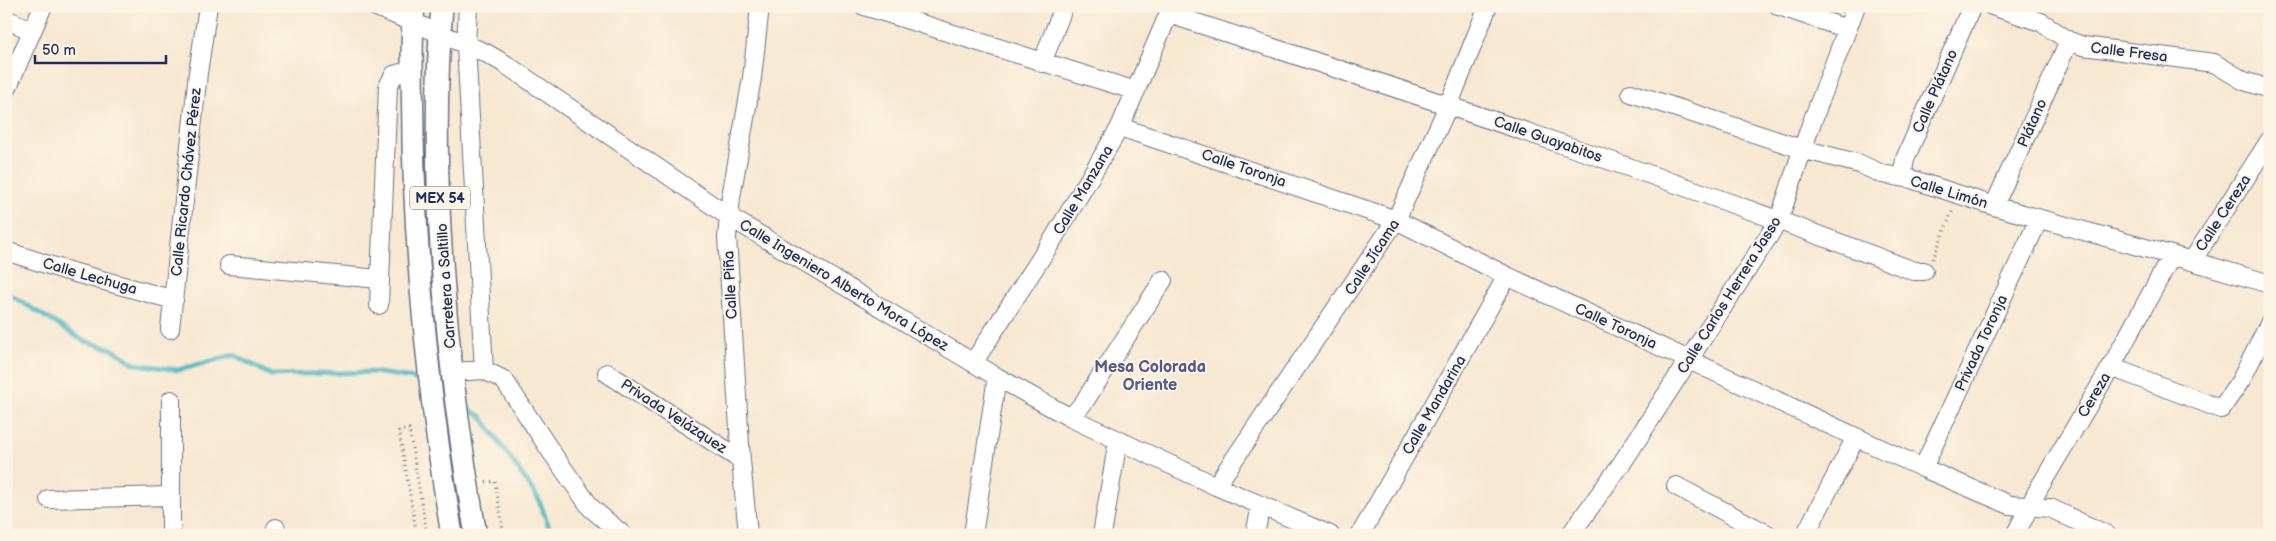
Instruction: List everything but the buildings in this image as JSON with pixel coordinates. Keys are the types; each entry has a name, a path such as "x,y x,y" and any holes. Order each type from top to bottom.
{"main road":[{"name":"Carretera a Saltillo","path":"442,6 438,156 444,272 457,419 476,535"},
{"name":"Carretera a Saltillo","path":"414,15 412,70 416,214 432,405 452,535"}],"street":[{"path":"6,91 43,6"},
{"name":"Calle Ricardo Chávez Pérez","path":"170,329 198,73 208,6"},
{"name":"Calle Ingeniero Alberto Mora López","path":"374,6 414,15 440,34 505,64 728,216 973,363 1071,418 1216,486 1330,535"},
{"path":"468,6 466,45 484,370"},
{"name":"Calle Piña","path":"748,535 740,460 727,237 728,216 752,78 760,6"},
{"path":"864,6 898,11 1042,63 1136,92"},
{"path":"1042,63 1064,6"},
{"name":"Calle Jícama","path":"1216,486 1396,220 1449,104 1488,6"},
{"path":"1779,6 1847,29"},
{"name":"Calle Carlos Herrera Jasso","path":"1570,535 1622,463 1779,220 1802,149 1856,6"},
{"name":"Calle Plátano","path":"1902,177 1905,159 1972,6"},
{"name":"Calle Fresa","path":"1992,6 2014,9 2041,22 2070,41 2096,49 2214,63 2244,81 2270,89"},
{"name":"Calle Guayabitos","path":"1171,10 1449,104 1779,220 1914,271 1924,271"},
{"name":"Calle Manzana","path":"973,363 1052,241 1120,126 1171,10"},
{"path":"6,19 32,31"},
{"name":"Plátano","path":"1994,206 2070,41"},
{"path":"378,305 388,86 394,75 412,70"},
{"name":"Calle Limón","path":"1631,93 1802,149 1860,164 1882,174 1902,177 1994,206 2192,260 2270,284"},
{"name":"Calle Toronja","path":"1120,126 1396,220 1507,276 1922,468 2010,505 2050,508 2107,535"},
{"name":"Calle Cereza","path":"2192,260 2270,140"},
{"name":"Privada Toronja","path":"1922,468 2039,219"},
{"name":"Calle Lechuga","path":"6,251 61,269 174,300"},
{"name":"Cereza","path":"2015,535 2029,506 2112,366 2172,255"},
{"path":"229,265 379,279"},
{"name":"Calle Mandarina","path":"1360,535 1507,276"},
{"path":"1071,418 1084,402 1164,280"},
{"path":"2112,366 2221,409 2241,380 2270,322"},
{"path":"453,381 484,370 504,380 591,508 623,535"},
{"name":"Privada Velázquez","path":"606,373 740,460"},
{"path":"972,535 997,377"},
{"path":"171,400 171,535"},
{"path":"1805,535 1856,438"},
{"path":"1102,535 1118,440"},
{"path":"1676,486 1769,535"},
{"path":"49,499 171,496"},
{"path":"1255,535 1262,505"}],"path":[{"path":"1924,271 1930,264 1959,195"},
{"path":"417,535 399,431 409,429 427,535"},
{"path":"486,491 485,482 495,481 504,535"}],"waterway":[{"path":"6,292 84,341 112,349 135,364 178,370 234,355 271,375 373,372 413,378 424,384"},
{"path":"462,406 481,416 538,498 552,535"}],"district":[{"name":"Mesa Colorada Oriente","path":"1150,375"}]}
